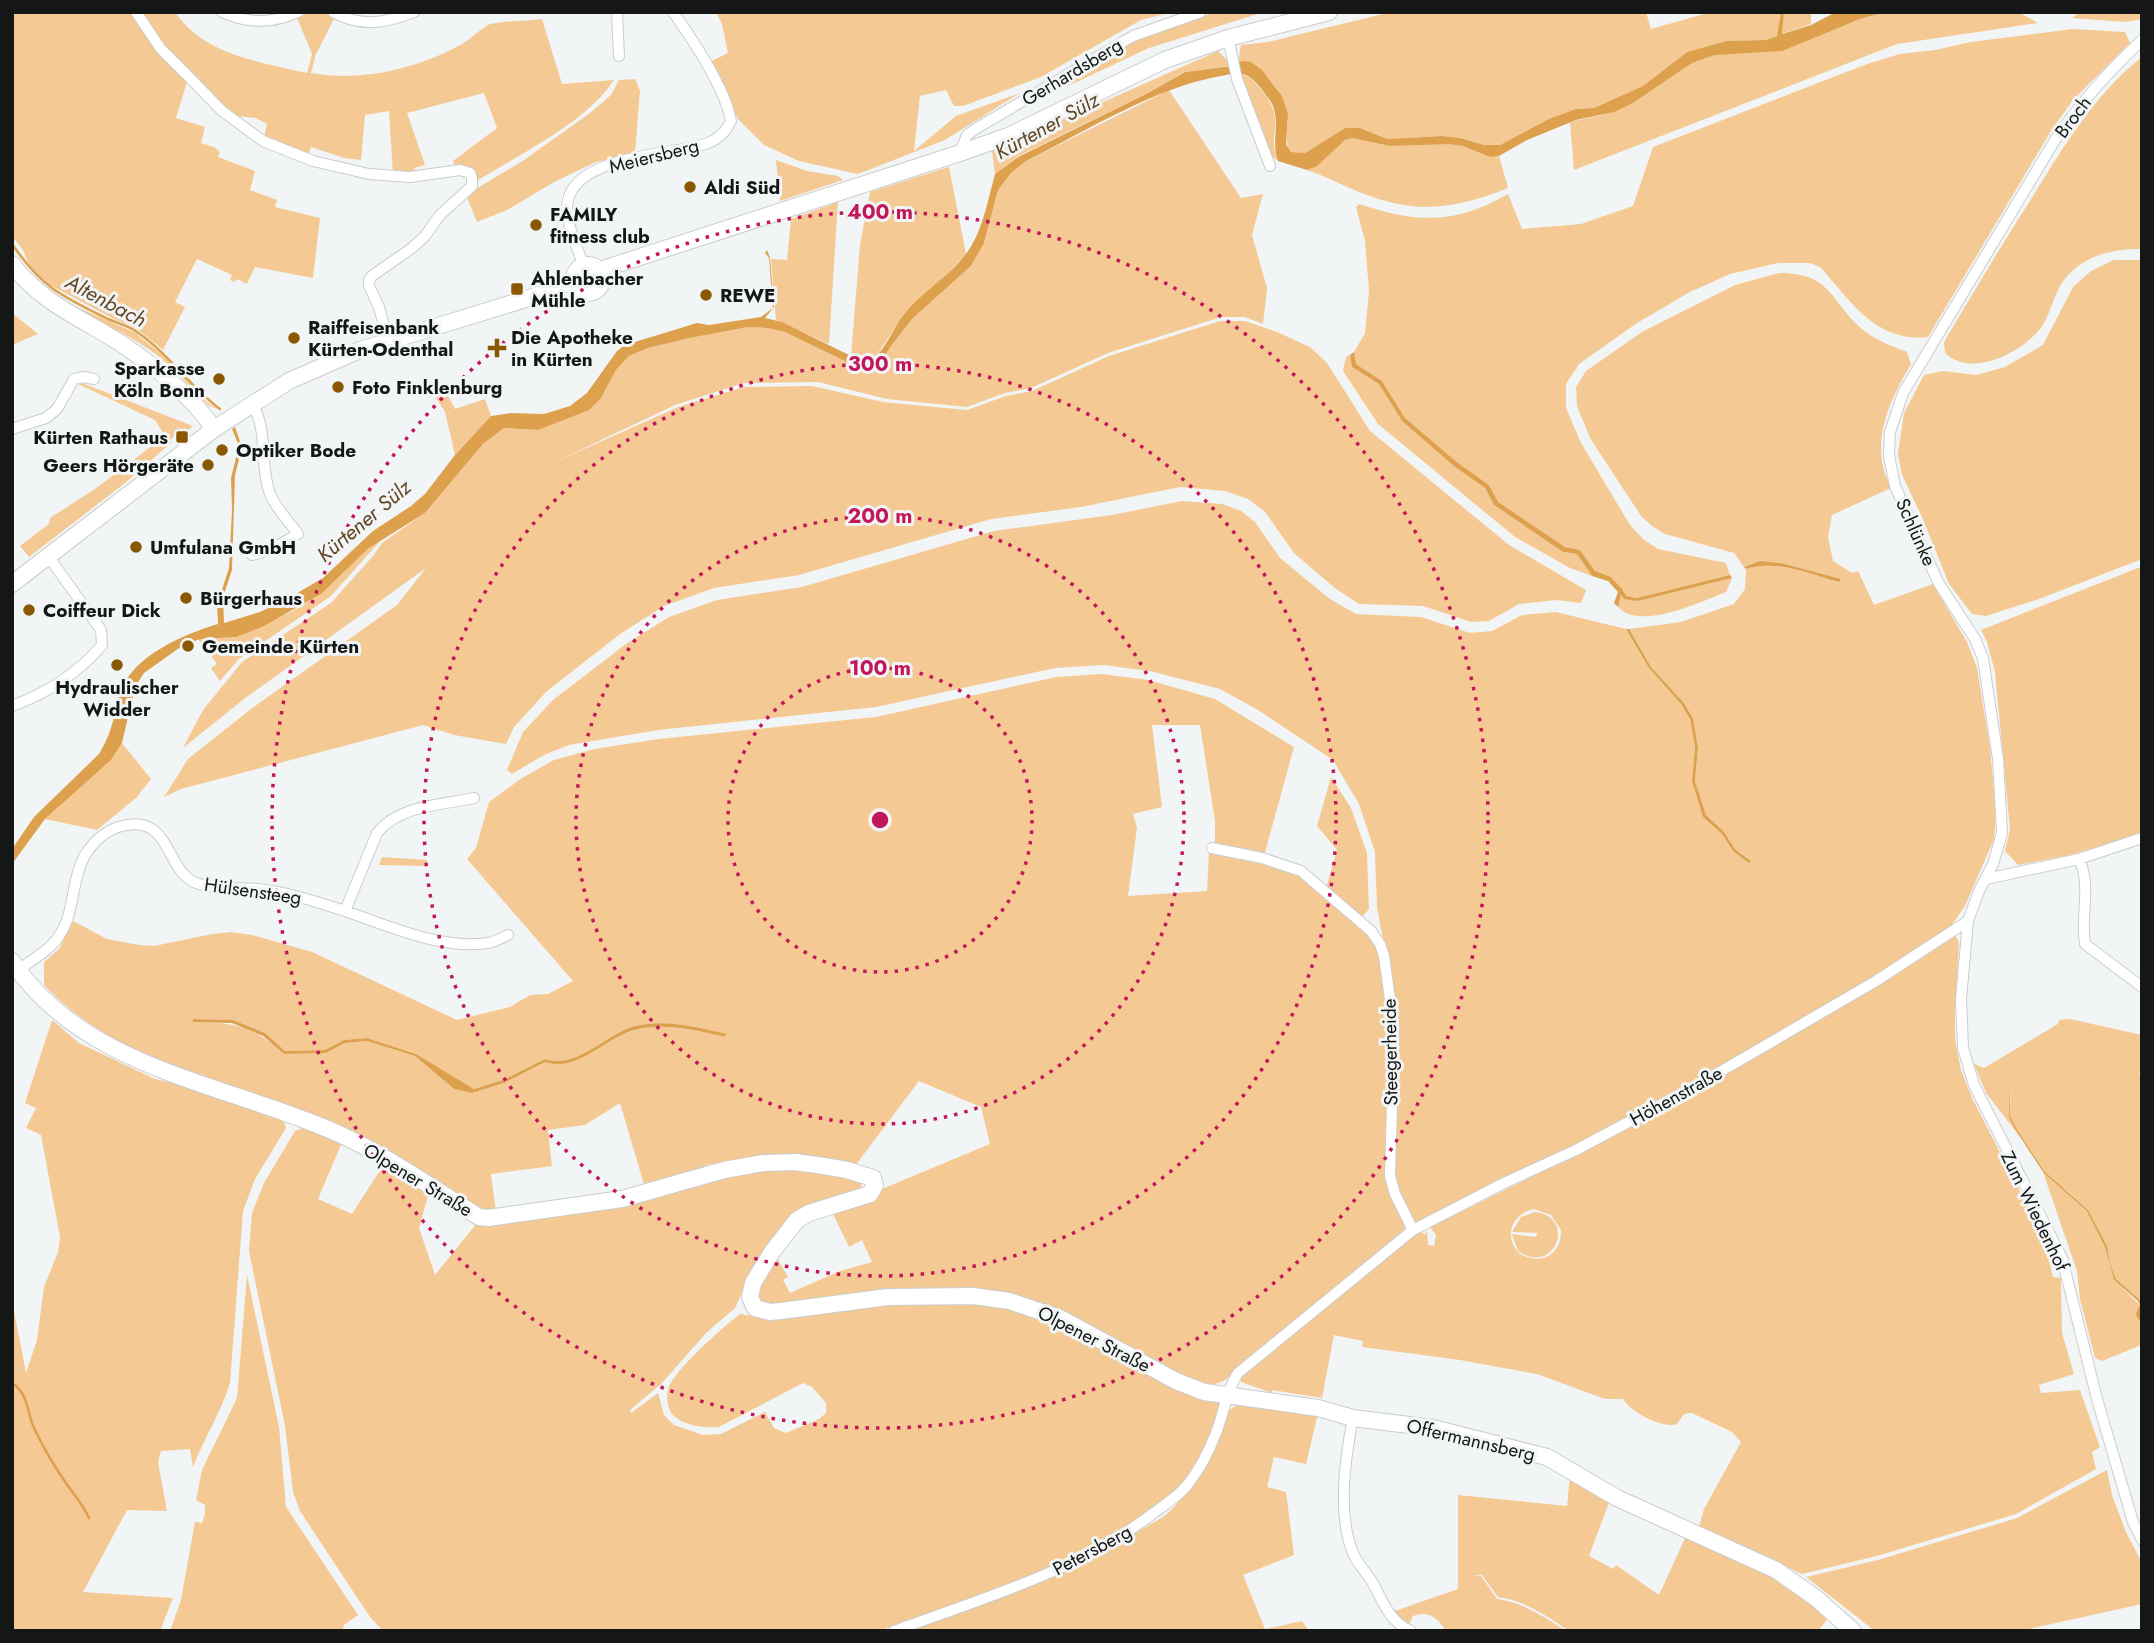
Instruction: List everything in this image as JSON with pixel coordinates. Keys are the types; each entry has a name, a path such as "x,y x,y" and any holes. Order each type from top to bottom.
{"street":[{"path":"136,12 161,49 222,111 263,141 313,161 369,174 411,177 460,170 470,173 472,186 440,215 425,236 369,280 388,341"},
{"path":"222,12 239,19 260,22 280,19 298,12"},
{"path":"333,12 351,20 371,24 415,12"},
{"path":"617,12 619,56"},
{"name":"Meiersberg","path":"583,265 567,213 570,192 577,183 594,172 630,159 708,143 724,132 731,121 729,109 696,44 673,12"},
{"name":"Gerhardsberg","path":"960,153 967,135 976,128 1116,46 1152,28 1201,12"},
{"path":"600,270 960,153 1008,136 1165,60 1228,38 1329,12"},
{"path":"1228,38 1237,79 1270,166"},
{"name":"Broch","path":"2016,202 2075,111 2101,80 2142,40"},
{"name":"Schlünke","path":"1986,879 1998,849 2002,816 1998,759 1985,665 1975,639 1938,582 1895,486 1889,444 1893,417 1903,393 2016,202"},
{"path":"12,264 40,295 120,343 174,384 202,411 214,429"},
{"path":"12,584 214,429 252,403 313,369 388,341 542,294 573,280 576,270 583,265 594,265 603,277 601,285 593,292 581,292 573,280"},
{"path":"12,429 46,418 57,409 74,379 94,379"},
{"path":"252,403 260,419 271,497 298,534 270,550 252,555"},
{"path":"12,706 35,697 88,662 102,645 101,630 48,556"},
{"path":"345,911 377,833 384,825 407,812 474,798"},
{"name":"Hülsensteeg","path":"15,965 46,950 60,935 76,876 92,845 112,829 128,825 143,826 164,839 178,869 190,881 204,886 279,892 407,932 463,943 489,943 508,935"},
{"path":"1968,921 1986,879 2079,859 2142,838"},
{"name":"Steegerheide","path":"1212,848 1278,862 1301,871 1371,931 1380,944 1387,968 1394,1028 1390,1169 1395,1194 1413,1230"},
{"path":"2079,859 2086,873 2083,916 2085,944 2142,987"},
{"name":"Höhenstraße","path":"1227,1397 1238,1373 1413,1230 1663,1104 1877,981 1968,921"},
{"name":"Zum Wiedenhof","path":"1968,921 1961,1023 1967,1065 1999,1137 2062,1258 2097,1399 2133,1522 2142,1540"},
{"name":"Olpener Straße","path":"15,965 54,1008 93,1037 136,1060 294,1115 337,1133 387,1157 480,1217 622,1199 724,1170 764,1163 815,1164 867,1175 873,1178 875,1185 870,1194 809,1213 790,1228 753,1283 750,1290 751,1303 755,1308 770,1312 888,1297 973,1296 1009,1301 1060,1318 1189,1387 1227,1397"},
{"name":"Offermannsberg","path":"1227,1397 1318,1408 1353,1418 1433,1428 1547,1457 1602,1490 1658,1518 1776,1570 1816,1598 1853,1631"},
{"name":"Petersberg","path":"894,1631 1071,1564 1143,1522 1186,1487 1203,1462 1227,1397"},
{"path":"1353,1418 1344,1473 1350,1545 1355,1558 1372,1581 1389,1613 1403,1628 1411,1631"}],"shaded area":[{"path":"12,12 133,12 188,79 176,118 205,127 201,143 214,147 220,152 218,157 255,171 250,190 277,200 275,207 320,218 313,278 255,267 247,284 237,279 234,282 230,280 232,275 197,259 175,302 185,307 163,350 136,328 50,285 29,265 23,250 12,236"},
{"path":"140,12 175,12 187,27 201,38 234,55 307,73 312,54 297,18 311,13 325,13 335,17 316,54 311,73 349,76 408,67 445,53 488,25 542,19 562,84 614,80 602,96 569,124 475,182 456,168 453,161 497,128 484,93 407,113 425,165 414,168 416,174 393,174 389,111 365,115 361,160 344,158 311,147 308,156 264,138 267,124 256,118 234,116 154,35"},
{"path":"716,12 1172,12 1141,20 1041,77 963,106 954,106 946,90 920,96 914,151 956,116 1020,93 945,140 858,174 799,161 764,145 738,119 708,63 728,53 722,24"},
{"path":"1218,12 1264,12 1149,48 1066,87 1063,82 1135,40 1170,25"},
{"path":"1391,12 1646,12 1651,29 1711,12 1781,12 1778,35 1766,40 1726,41 1687,52 1643,86 1594,108 1576,109 1549,120 1500,145 1484,145 1442,136 1387,139 1360,128 1345,128 1305,153 1291,152 1287,142 1288,118 1282,98 1268,78 1251,62 1238,64 1241,45 1268,42"},
{"path":"1781,12 1784,12 1782,34 1811,25 1836,12 1885,12 1860,19 1782,51 1715,55 1692,63 1633,103 1614,112 1576,120 1527,140 1499,156 1490,157 1463,146 1449,144 1390,146 1352,138 1345,140 1317,166 1307,170 1278,161 1273,106 1254,81 1240,73 1196,82 1122,111 1026,161 1011,173 998,190 984,243 971,266 912,319 876,371 855,366 785,332 767,328 748,327 648,348 629,356 616,370 601,398 589,410 538,430 504,428 483,444 425,513 369,548 321,594 262,627 236,637 200,639 182,646 144,673 135,687 122,743 111,760 45,819 12,864 12,849 34,817 99,754 110,731 120,693 136,668 175,640 218,624 217,605 229,568 231,478 239,446 232,429 235,427 242,447 235,475 232,570 223,597 224,623 260,612 323,578 373,531 425,494 455,455 491,416 511,413 544,414 570,406 587,393 617,351 625,345 697,323 709,325 761,317 773,308 769,258 765,253 767,250 770,258 774,307 765,318 782,322 855,358 870,361 881,351 905,313 954,268 968,251 981,224 995,174 1018,157 1185,72 1231,66 1243,61 1251,62 1262,70 1282,96 1288,114 1286,144 1291,152 1305,153 1345,128 1360,128 1387,139 1442,136 1484,145 1500,145 1549,119 1576,109 1594,108 1643,86 1687,52 1726,41 1766,40 1777,36"},
{"path":"1784,12 1811,12 1811,24 1781,34"},
{"path":"1885,12 2018,12 2038,23 1897,44 1574,170 1570,122 1602,115 1633,103 1692,63 1715,55 1825,32"},
{"path":"2081,12 2142,12 2142,19 2126,22 2072,18"},
{"path":"2073,29 2125,32 2130,43 2073,100 2051,131 1928,337 1910,337 1879,326 1854,306 1820,267 1810,263 1778,263 1730,274 1690,292 1637,323 1579,364 1566,384 1566,408 1581,443 1630,525 1643,539 1658,549 1726,563 1730,575 1637,598 1626,596 1611,577 1595,571 1580,550 1565,547 1497,502 1489,485 1458,463 1405,418 1382,381 1356,364 1354,352 1365,333 1369,291 1365,241 1356,207 1359,204 1399,215 1435,218 1470,211 1508,194 1522,229 1581,224 1633,206 1653,147 1867,64 1900,54"},
{"path":"1218,51 1228,61 1228,66 1184,72 1148,93 1018,156 995,174 992,151"},
{"path":"2142,57 2142,249 2099,255 2071,272 2060,286 2040,329 2008,354 1995,360 1968,363 1945,353 1944,342 2056,158 2095,104"},
{"path":"1240,73 1254,82 1273,108 1274,141 1278,161 1268,152"},
{"path":"635,79 640,91 635,153 596,162 554,182 507,210 477,222 466,195 524,160 590,113 611,95 619,80"},
{"path":"1169,90 1241,198 1263,194 1252,235 1267,288 1263,324 1245,317 1221,317 1108,353 1031,388 1005,393 967,407 887,399 818,382 744,383 675,405 555,462 678,407 744,387 812,386 883,402 967,410 1006,396 1032,391 1109,356 1220,321 1245,321 1310,347 1327,363 1370,431 1509,545 1586,590 1581,603 1557,600 1519,604 1489,621 1471,622 1423,606 1359,604 1336,589 1294,553 1265,512 1248,499 1225,491 1180,487 1081,507 991,519 799,575 714,588 664,606 620,634 546,692 514,727 506,744 454,735 423,725 181,789 164,797 188,759 251,709 397,605 426,568 244,699 183,748 203,710 242,662 331,603 382,543 425,513 483,444 504,428 538,430 601,398 616,370 629,356 648,348 748,327 785,332 855,366 876,371 912,319 971,266 984,243 998,190 1011,173 1026,161"},
{"path":"1352,138 1390,146 1449,143 1490,157 1499,156 1508,188 1453,205 1418,207 1382,200 1307,170 1319,163 1339,144"},
{"path":"776,160 807,171 838,176 843,180 780,201"},
{"path":"949,167 966,254 903,315 875,358 866,361 851,356 860,245 870,192"},
{"path":"838,202 829,344 776,320 771,259 787,260 791,219"},
{"path":"2114,260 2142,260 2142,559 2039,599 1986,616 1972,614 1949,584 1902,475 1898,454 1904,413 1924,375 1943,371 1976,375 2005,367 2043,345 2073,287 2091,271"},
{"path":"1779,273 1796,274 1820,283 1862,329 1878,340 1907,352 1911,364 1889,408 1881,439 1884,472 1891,488 1832,515 1828,537 1833,561 1852,573 1858,571 1874,605 1933,584 1967,642 1977,668 1990,748 1996,813 1994,839 1965,906 1949,929 1921,948 1641,1113 1417,1222 1399,1191 1394,1169 1395,1006 1387,948 1377,908 1375,852 1359,804 1333,760 1258,710 1220,689 1150,671 1103,665 1055,668 876,707 658,730 569,745 544,755 512,774 507,770 523,732 553,700 626,644 669,617 717,600 802,587 994,531 1112,515 1182,501 1222,504 1241,511 1255,522 1280,558 1330,599 1356,614 1421,617 1470,633 1492,631 1522,615 1556,612 1626,629 1649,668 1681,704 1690,719 1695,747 1692,781 1703,817 1722,834 1733,851 1751,860 1735,849 1724,832 1706,815 1695,781 1698,747 1693,718 1683,702 1651,667 1629,629 1681,622 1734,604 1745,589 1746,569 1757,566 1781,567 1839,582 1840,579 1781,563 1760,561 1744,567 1734,553 1665,534 1652,526 1641,516 1590,438 1577,406 1576,387 1586,371 1642,332 1735,285"},
{"path":"72,305 134,332 166,358 209,404 218,409 209,406 158,356"},
{"path":"12,313 38,334 12,345"},
{"path":"1354,352 1356,364 1382,381 1405,418 1458,463 1489,485 1498,502 1565,547 1580,550 1595,571 1611,577 1626,596 1637,598 1730,575 1732,578 1638,601 1624,599 1621,595 1618,607 1614,603 1618,592 1608,581 1592,576 1577,554 1563,552 1494,505 1485,488 1455,467 1402,421 1379,384 1352,367 1350,355"},
{"path":"1350,355 1352,367 1379,384 1402,421 1455,467 1485,488 1494,505 1563,552 1577,554 1592,576 1570,568 1515,537 1378,424 1343,371 1346,357"},
{"path":"82,383 193,426 184,433 181,431 125,483 29,557 20,546 49,524 50,518 95,489 165,436 155,420 78,384"},
{"path":"446,392 455,409 485,399 491,416 455,455 445,412 435,396"},
{"path":"381,540 331,596 239,659 220,681 211,668 217,664 198,639 236,637 291,612 321,594"},
{"path":"1760,561 1781,563 1841,579 1839,582 1781,567 1744,567"},
{"path":"2142,568 2142,833 2070,855 2018,865 2005,851 2010,829 1995,672 1981,630"},
{"path":"1732,578 1726,592 1671,612 1641,616 1628,614 1618,607 1621,594 1638,601"},
{"path":"1626,629 1629,629 1651,667 1683,702 1693,718 1698,747 1695,781 1706,815 1724,832 1735,849 1751,861 1749,863 1733,851 1722,834 1703,817 1692,781 1695,747 1690,719 1681,704 1649,668"},
{"path":"1102,674 1148,680 1215,699 1294,747 1264,856 1215,845 1215,821 1200,725 1152,725 1162,807 1133,814 1137,828 1128,896 1207,891 1209,853 1212,851 1281,867 1300,875 1374,940 1380,952 1389,1014 1387,1156 1405,1230 1224,1381 1205,1387 1022,1299 777,1307 757,1301 756,1291 776,1256 788,1277 783,1280 790,1293 840,1271 872,1262 862,1240 849,1247 832,1212 873,1200 882,1189 990,1144 981,1107 919,1081 855,1166 777,1158 772,1154 706,1165 706,1171 645,1188 620,1103 585,1125 548,1130 552,1166 491,1174 496,1212 478,1208 434,1180 144,1056 79,1016 44,985 44,962 59,949 73,921 107,939 139,945 154,946 231,932 252,935 312,952 457,1020 510,1007 530,995 548,994 573,981 467,859 476,848 489,802 522,778 554,760 594,749 659,739 876,717 1056,677","holes":["194,1019 233,1020 265,1033 285,1051 325,1050 344,1040 367,1038 416,1054 474,1089 503,1080 545,1059 557,1061 580,1056 635,1026 681,1025 726,1035 725,1037 668,1027 634,1030 579,1059 557,1064 545,1062 504,1083 472,1093 454,1089 415,1056 367,1041 345,1043 326,1053 284,1054 252,1031 221,1023 193,1022"]},
{"path":"122,743 151,779 136,798 97,830 45,819 111,760"},
{"path":"1331,777 1351,808 1367,853 1369,909 1360,919 1326,888 1337,850 1317,826"},
{"path":"382,857 427,860 427,866 379,865"},
{"path":"1955,935 1959,942 1955,1040 1961,1070 1972,1098 2043,1236 2053,1277 2061,1278 2062,1333 2074,1374 2039,1385 2041,1393 2080,1390 2100,1447 2092,1452 2096,1469 2016,1514 1877,1556 1802,1574 1699,1527 1704,1509 1741,1442 1732,1432 1692,1413 1684,1414 1677,1424 1663,1424 1640,1414 1623,1399 1605,1399 1537,1374 1362,1347 1363,1341 1334,1335 1322,1398 1272,1390 1272,1393 1241,1382 1240,1377 1396,1247 1421,1231 1425,1235 1427,1230 1428,1245 1434,1246 1436,1235 1430,1227 1644,1121 1890,978","holes":["1534,1209 1551,1215 1561,1230 1558,1246 1549,1256 1542,1258 1535,1259 1520,1254 1512,1241 1515,1221"]},
{"path":"193,1019 233,1020 265,1033 285,1051 325,1050 344,1040 367,1038 416,1054 474,1089 503,1080 545,1059 557,1061 580,1056 635,1026 669,1024 726,1034 725,1037 668,1027 634,1030 580,1059 557,1064 545,1062 504,1083 472,1093 454,1089 415,1056 367,1041 345,1043 326,1053 284,1054 263,1036 232,1023 193,1022"},
{"path":"2070,1019 2142,1035 2142,1066 2139,1074 2142,1076 2142,1302 2116,1279 2107,1246 2088,1210 2044,1171 2016,1128 2010,1115 2011,1087 2009,1116 2024,1142 1986,1093 1974,1064 1984,1068 2058,1024 2059,1020"},
{"path":"52,1020 79,1043 155,1079 186,1086 283,1119 286,1128 255,1179 243,1211 230,1383 222,1405 193,1467 190,1449 161,1451 158,1462 167,1511 127,1510 83,1592 173,1598 160,1631 12,1631 12,1301 26,1373 37,1340 44,1287 58,1252 60,1237 41,1135 26,1128 36,1108 25,1103"},
{"path":"2010,1087 2010,1115 2016,1128 2044,1171 2088,1210 2107,1246 2116,1279 2142,1302 2142,1325 2136,1314 2140,1305 2114,1280 2105,1247 2087,1211 2043,1172 2015,1129 2009,1116"},
{"path":"306,1127 343,1140 318,1199 352,1214 386,1161 429,1192 419,1228 435,1275 477,1223 493,1226 753,1171 808,1172 862,1181 861,1192 812,1205 749,1277 735,1308 707,1332 661,1384 630,1410 631,1413 658,1393 664,1415 674,1425 703,1435 721,1434 765,1412 774,1428 786,1433 819,1419 826,1413 826,1403 812,1387 803,1383 719,1427 701,1427 678,1419 669,1409 668,1389 689,1360 740,1314 781,1319 881,1303 987,1303 1009,1307 1053,1322 1200,1399 1220,1403 1207,1443 1179,1488 1121,1531 1036,1574 879,1631 383,1631 370,1617 300,1511 293,1492 285,1426 249,1251 252,1213 264,1183 295,1131"},
{"path":"2043,1172 2069,1192 2087,1211 2105,1247 2114,1280 2140,1305 2142,1344 2139,1346 2102,1361 2095,1358 2080,1299 2077,1271"},
{"path":"1535,1212 1548,1216 1556,1224 1558,1233 1551,1251 1542,1257 1531,1257 1518,1251 1512,1234 1535,1237 1538,1233 1512,1232 1521,1217"},
{"path":"247,1275 279,1427 286,1507 358,1615 344,1625 342,1631 170,1631 181,1600 195,1522 202,1523 205,1515 205,1505 196,1500 202,1470 237,1398"},
{"path":"1238,1404 1318,1413 1306,1464 1274,1457 1267,1487 1286,1492 1294,1555 1243,1575 1265,1629 1302,1621 1309,1631 910,1631 1051,1577 1164,1516 1186,1492 1228,1411"},
{"path":"2107,1470 2112,1495 2126,1532 2142,1563 2142,1604 2020,1631 1875,1631 1806,1577 1878,1560 2017,1518"},
{"path":"1570,1476 1610,1500 1589,1556 1613,1569 1616,1565 1659,1595 1686,1536 1778,1579 1830,1616 1818,1631 1569,1631 1526,1605 1498,1597 1482,1575 1472,1576 1481,1576 1497,1599 1524,1607 1566,1631 1446,1631 1440,1622 1428,1615 1413,1616 1409,1625 1392,1612 1458,1589 1458,1495 1567,1506"}],"waterway":[{"name":"Altenbach","path":"12,244 43,281 78,304 137,332 220,409"},
{"path":"12,1383 25,1399 32,1424 46,1452 89,1518"}],"place":[{"name":"Aldi Süd","path":"690,187"},
{"name":"FAMILY fitness club","path":"536,225"},
{"name":"Ahlenbacher Mühle","path":"517,289"},
{"name":"REWE","path":"706,295"},
{"name":"Raiffeisenbank Kürten-Odenthal","path":"294,338"},
{"name":"Die Apotheke in Kürten","path":"497,348"},
{"name":"Sparkasse Köln Bonn","path":"219,379"},
{"name":"Foto Finklenburg","path":"338,387"},
{"name":"Kürten Rathaus","path":"182,437"},
{"name":"Optiker Bode","path":"222,450"},
{"name":"Geers Hörgeräte","path":"208,465"},
{"name":"Umfulana GmbH","path":"136,547"},
{"name":"Bürgerhaus","path":"186,598"},
{"name":"Coiffeur Dick","path":"29,610"},
{"name":"Gemeinde Kürten","path":"188,646"},
{"name":"Hydraulischer Widder","path":"117,665"}],"water label":[{"name":"Kürtener Sülz","path":"1047,126"},
{"name":"Kürtener Sülz","path":"364,521"}]}
